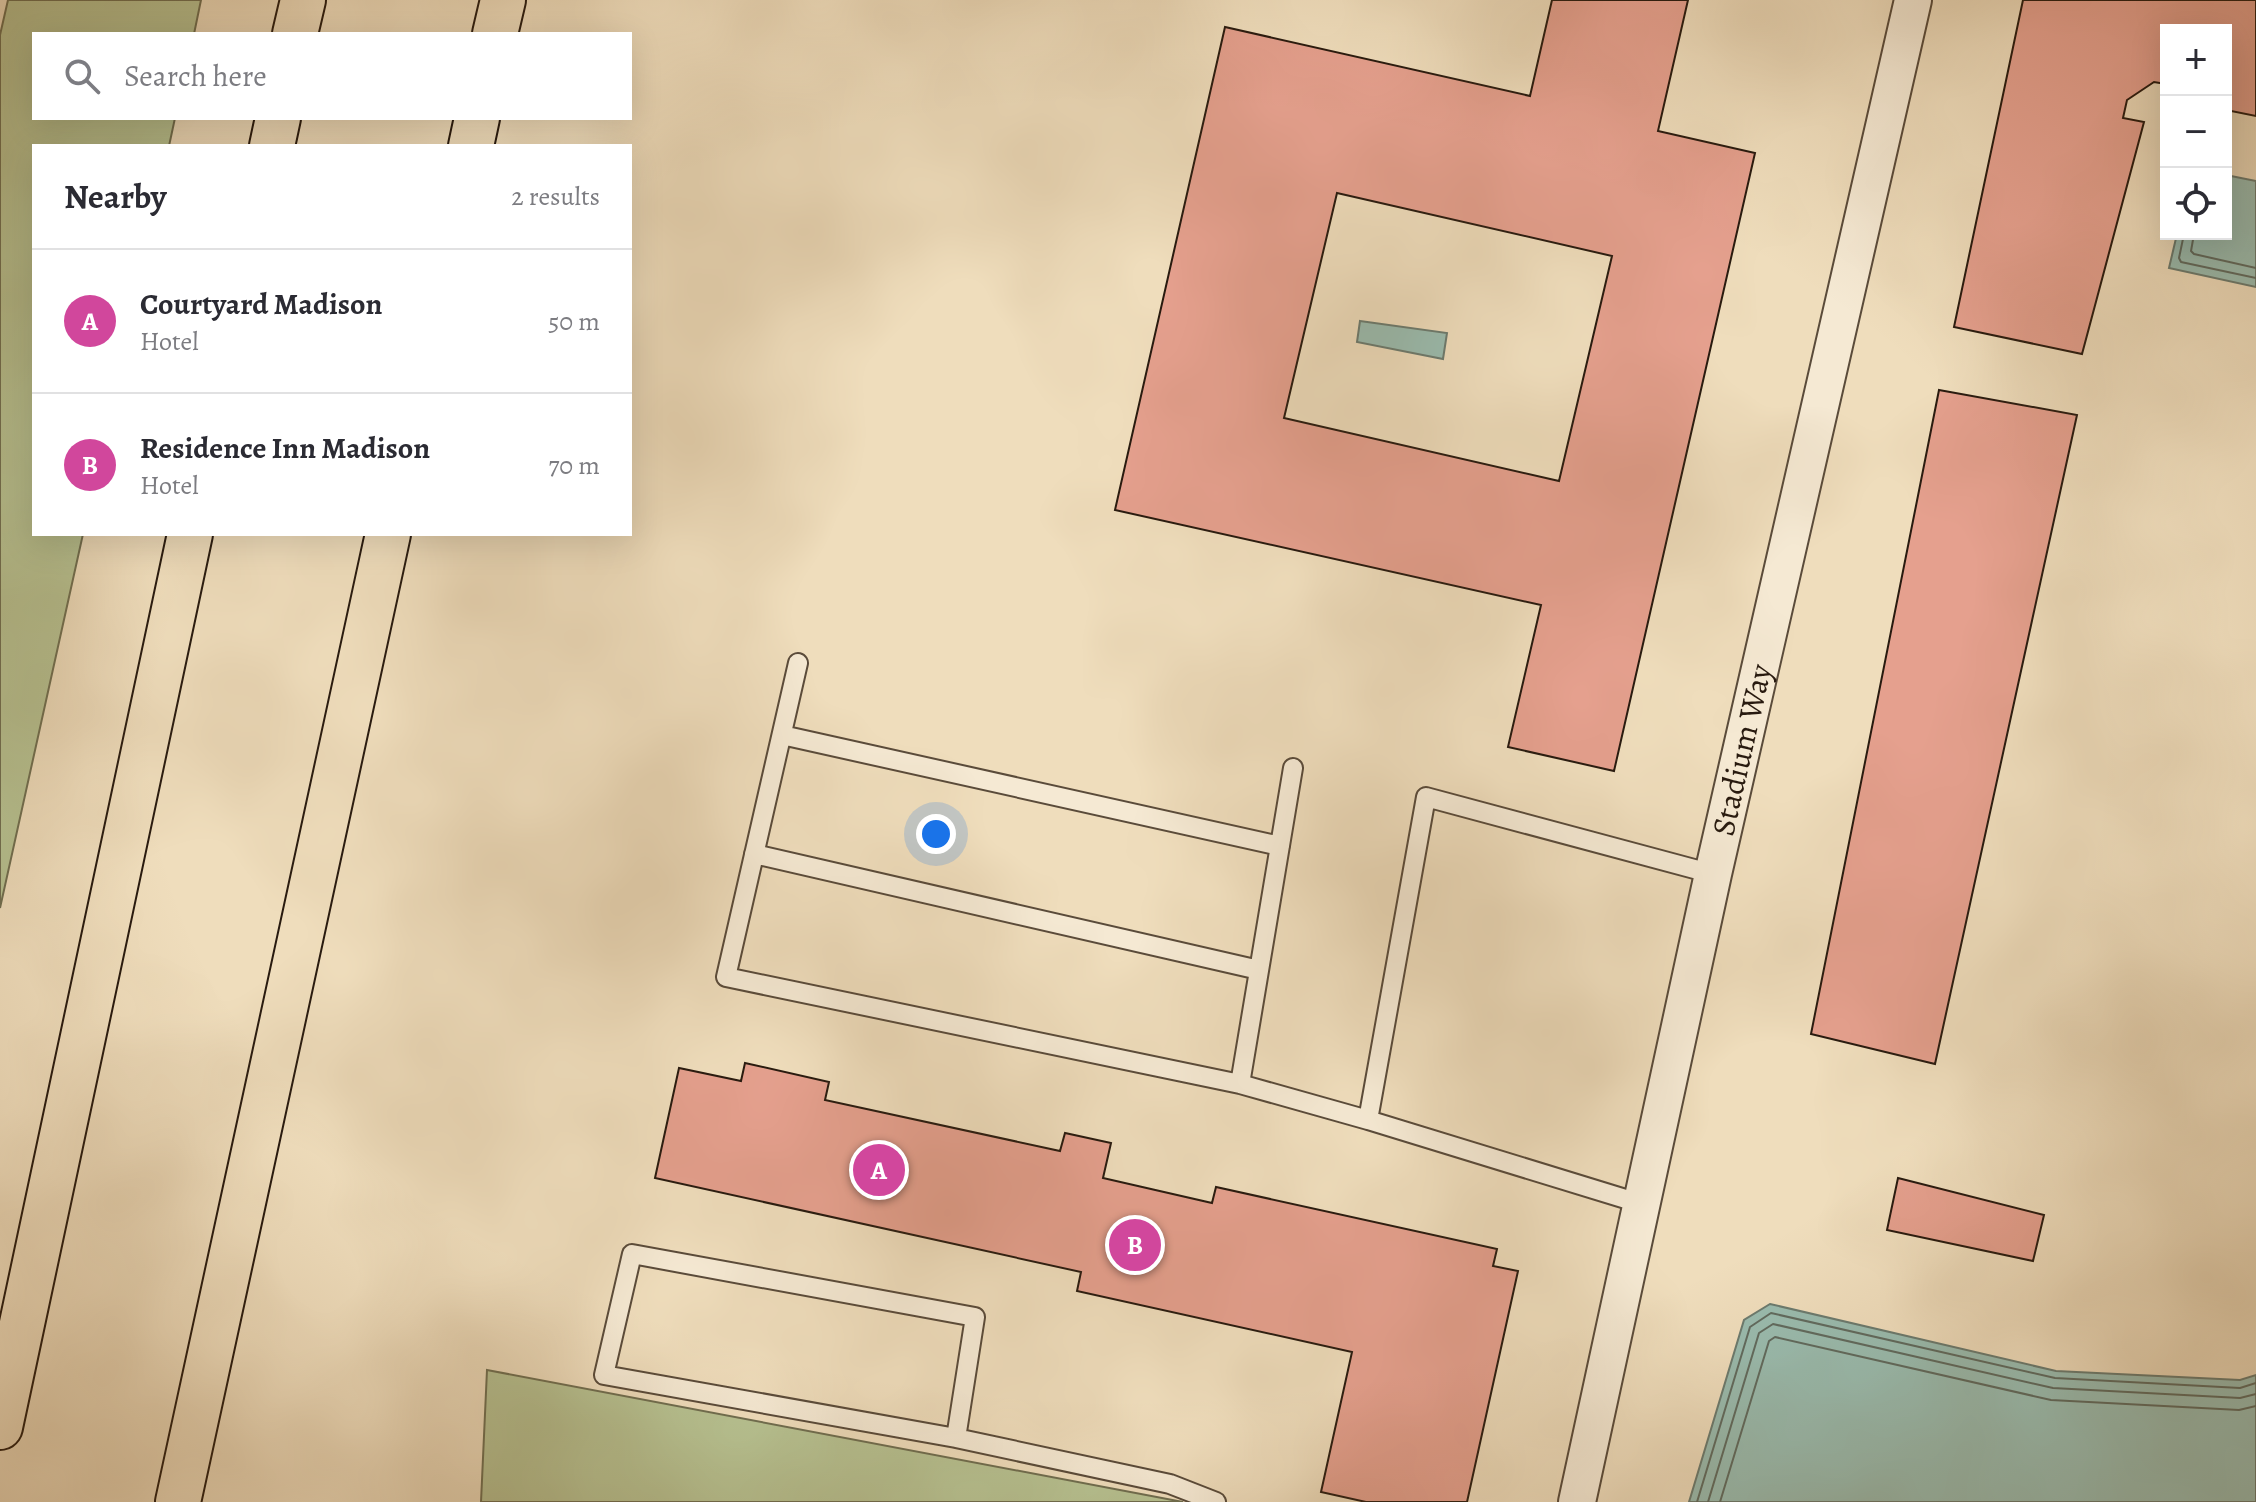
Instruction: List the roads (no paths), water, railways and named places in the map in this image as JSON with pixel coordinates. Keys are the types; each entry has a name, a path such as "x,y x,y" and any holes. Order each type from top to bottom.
{"highway":[{"path":"295,32 303,0"},
{"path":"495,32 503,0"},
{"path":"272,144 278,120"},
{"path":"471,144 477,120"},
{"path":"0,1427 190,536"},
{"path":"178,1502 388,536"}],"street":[{"name":"Stadium Way","path":"1577,1502 1713,874 1913,0"}],"lane":[{"path":"798,663 726,977 1240,1084 1642,1204"},
{"path":"782,735 1280,846"},
{"path":"1240,1084 1293,768"},
{"path":"1368,1120 1426,797 1713,874"},
{"path":"754,854 1259,970"},
{"path":"956,1438 975,1317 632,1254 604,1375 956,1438 1170,1484 1216,1502"}],"water":[{"path":"2232,176 2256,181 2256,287 2169,268 2176,240 2232,240"},
{"path":"1360,321 1447,333 1443,359 1357,342"},
{"path":"1770,1304 2056,1371 2240,1380 2256,1375 2256,1502 1689,1502 1744,1320"}],"place":[{"name":"Courtyard Madison","path":"879,1170"},
{"name":"Residence Inn Madison","path":"1135,1245"}]}
